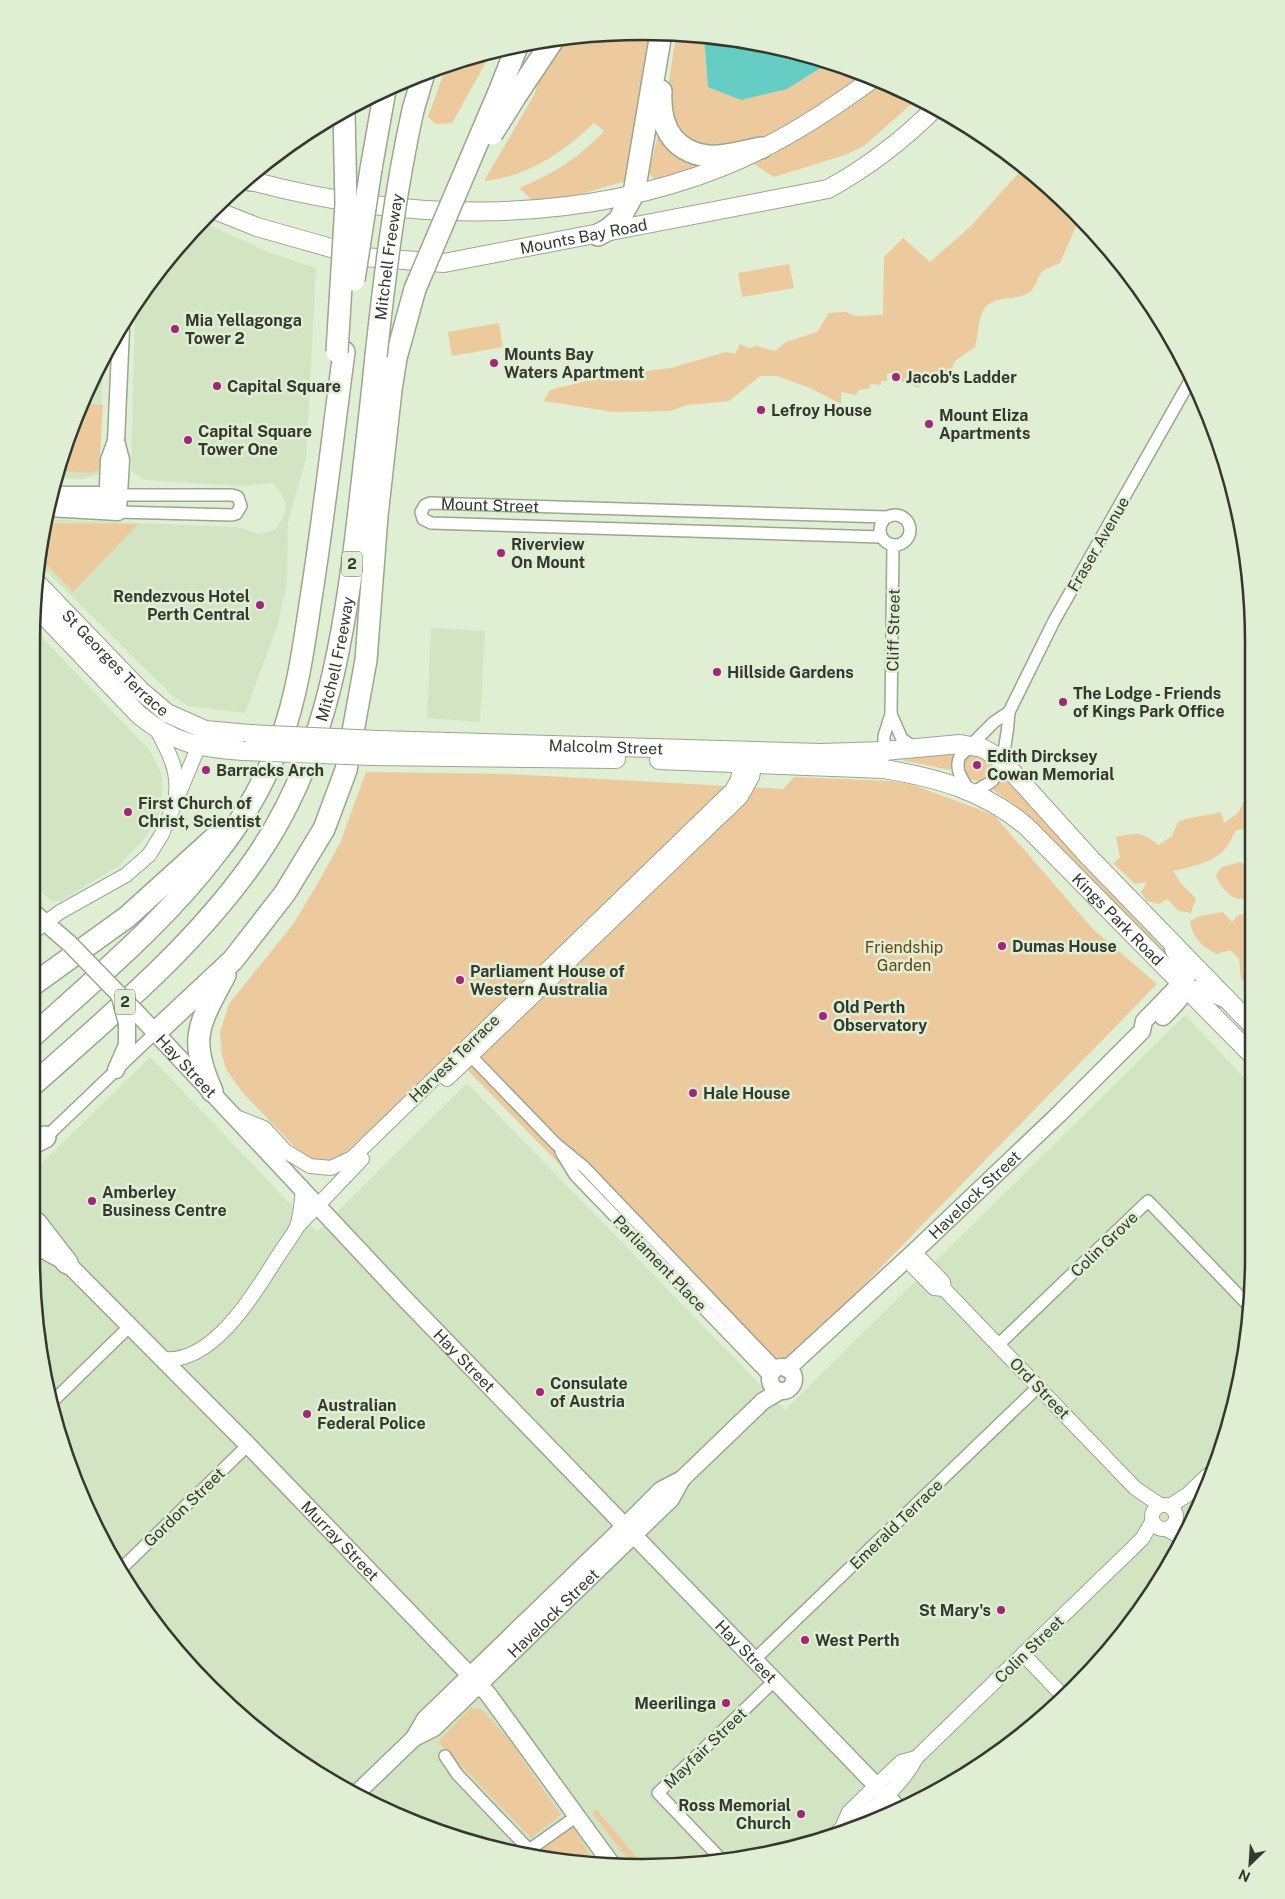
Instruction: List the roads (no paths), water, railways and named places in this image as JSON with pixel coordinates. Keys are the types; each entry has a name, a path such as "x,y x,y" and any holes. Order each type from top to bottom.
{"highway":[{"path":"598,235 609,229 619,220 634,193 662,40"},
{"path":"663,41 660,107 662,120 676,143 688,151 708,156 761,148"},
{"path":"156,1032 233,960 285,893 324,828 346,770 366,660 387,357 445,214 508,93 545,48"},
{"path":"508,93 516,54"},
{"name":"Mitchell Freeway","path":"40,1078 136,992 193,936 252,864 280,819 314,745 337,663 347,610 370,409 387,357 386,263 399,176 413,110 421,83"},
{"name":"Mitchell Freeway","path":"40,1030 162,918 215,855 247,808 271,762 291,704 311,600 333,436 341,352 384,98"},
{"path":"353,114 362,224"},
{"path":"341,352 346,188 344,119"},
{"path":"40,980 127,917 247,808"},
{"path":"212,1091 201,1064 198,1036 212,1000 233,960"},
{"path":"40,1228 67,1263"}],"main road":[{"name":"Mounts Bay Road","path":"256,181 361,202 477,213 582,204 634,193 723,167 810,122 866,83"},
{"name":"Mounts Bay Road","path":"221,212 257,227 363,257 444,264 828,188 856,173 904,138 930,113"},
{"path":"57,505 113,503 109,460 116,441 120,342"},
{"name":"St Georges Terrace","path":"42,589 153,703 181,721 202,738"},
{"name":"St Georges Terrace","path":"41,612 139,715 156,728 182,742 202,738"},
{"name":"Malcolm Street","path":"202,738 375,748 750,757 884,769 921,775 971,791"},
{"name":"Malcolm Street","path":"750,757 884,751 945,744 969,745 982,748 1001,760"},
{"name":"Kings Park Road","path":"1001,760 1089,857 1245,1018"},
{"name":"Kings Park Road","path":"971,791 1006,811 1027,828 1183,990 1245,1049"},
{"path":"40,924 70,944 120,995 132,1018 127,1045 116,1070"},
{"path":"1161,931 1187,972 1183,990 1210,991 1236,1008"},
{"name":"Havelock Street","path":"361,1789 414,1738 425,1719 474,1680 526,1630 628,1531 661,1490 682,1479 763,1401 780,1378 1059,1114 1142,1031 1144,1022 1183,990"},
{"name":"Hay Street","path":"132,1018 156,1032 316,1205 628,1531 894,1804"},
{"name":"Murray Street","path":"40,1248 67,1263 248,1445 474,1680 512,1725 607,1858"}],"street":[{"name":"Fraser Avenue","path":"1009,712 994,722 969,745 958,761 959,773 971,791 994,779 1001,760 1009,712 1054,621 1187,386"},
{"path":"232,495 238,498 241,506 236,514 232,515 113,503 232,495"},
{"name":"Mount Street","path":"881,536 429,523 423,519 421,512 424,505 430,503 886,517"},
{"path":"631,529 632,509"},
{"path":"750,532 752,512"},
{"path":"899,515 904,518 910,529 906,541 893,545 884,541 881,536 880,526 886,517 899,515"},
{"name":"Cliff Street","path":"884,769 884,736 891,714 893,545"},
{"name":"Cliff Street","path":"891,714 902,739 915,748"},
{"path":"156,728 169,754 176,776 174,807"},
{"path":"40,920 137,867 149,855 162,834 202,738"},
{"name":"Harvest Terrace","path":"236,1117 264,1128 285,1151 304,1164 317,1168 336,1167 352,1158 741,797 750,784 750,757"},
{"path":"40,1141 156,1032"},
{"name":"Harvest Terrace","path":"163,1359 176,1360 191,1354 230,1325 252,1297 297,1227 316,1205 467,1052"},
{"name":"Parliament Place","path":"467,1052 556,1144 575,1175 780,1378"},
{"name":"Harvest Terrace","path":"297,1227 303,1191"},
{"name":"Colin Grove","path":"998,1345 1148,1201 1244,1300"},
{"name":"Ord Street","path":"910,1256 943,1282 944,1289 1178,1532"},
{"path":"57,1397 130,1326"},
{"name":"Emerald Terrace","path":"754,1660 1038,1387"},
{"name":"Gordon Street","path":"125,1565 248,1445"},
{"name":"Colin Street","path":"841,1825 849,1812 881,1790 901,1762 916,1758 1201,1482"},
{"path":"1023,1654 1059,1692"},
{"name":"Mayfair Street","path":"717,1854 658,1793 774,1680"},
{"path":"445,1756 457,1774 527,1847"},
{"path":"538,1849 577,1816"}],"water":[{"path":"705,43 760,52 821,68 787,89 741,100 708,87"}],"place":[{"name":"Mia Yellagonga Tower 2","path":"175,329"},
{"name":"Mounts Bay Waters Apartment","path":"494,363"},
{"name":"Jacob's Ladder","path":"896,377"},
{"name":"Capital Square","path":"217,386"},
{"name":"Lefroy House","path":"761,410"},
{"name":"Mount Eliza Apartments","path":"929,424"},
{"name":"Capital Square Tower One","path":"188,440"},
{"name":"Riverview On Mount","path":"501,553"},
{"name":"Rendezvous Hotel Perth Central","path":"260,605"},
{"name":"Hillside Gardens","path":"717,672"},
{"name":"The Lodge - Friends of Kings Park Office","path":"1063,702"},
{"name":"Edith Dircksey Cowan Memorial","path":"977,765"},
{"name":"Barracks Arch","path":"206,770"},
{"name":"First Church of Christ, Scientist","path":"128,812"},
{"name":"Dumas House","path":"1002,946"},
{"name":"Parliament House of Western Australia","path":"460,980"},
{"name":"Old Perth Observatory","path":"823,1016"},
{"name":"Hale House","path":"693,1093"},
{"name":"Amberley Business Centre","path":"92,1201"},
{"name":"Consulate of Austria","path":"540,1392"},
{"name":"Australian Federal Police","path":"307,1414"},
{"name":"St Mary's","path":"1001,1610"},
{"name":"West Perth","path":"805,1640"},
{"name":"Meerilinga","path":"726,1703"},
{"name":"Ross Memorial Church","path":"801,1814"}],"park label":[{"name":"Friendship Garden","path":"904,956"}]}
